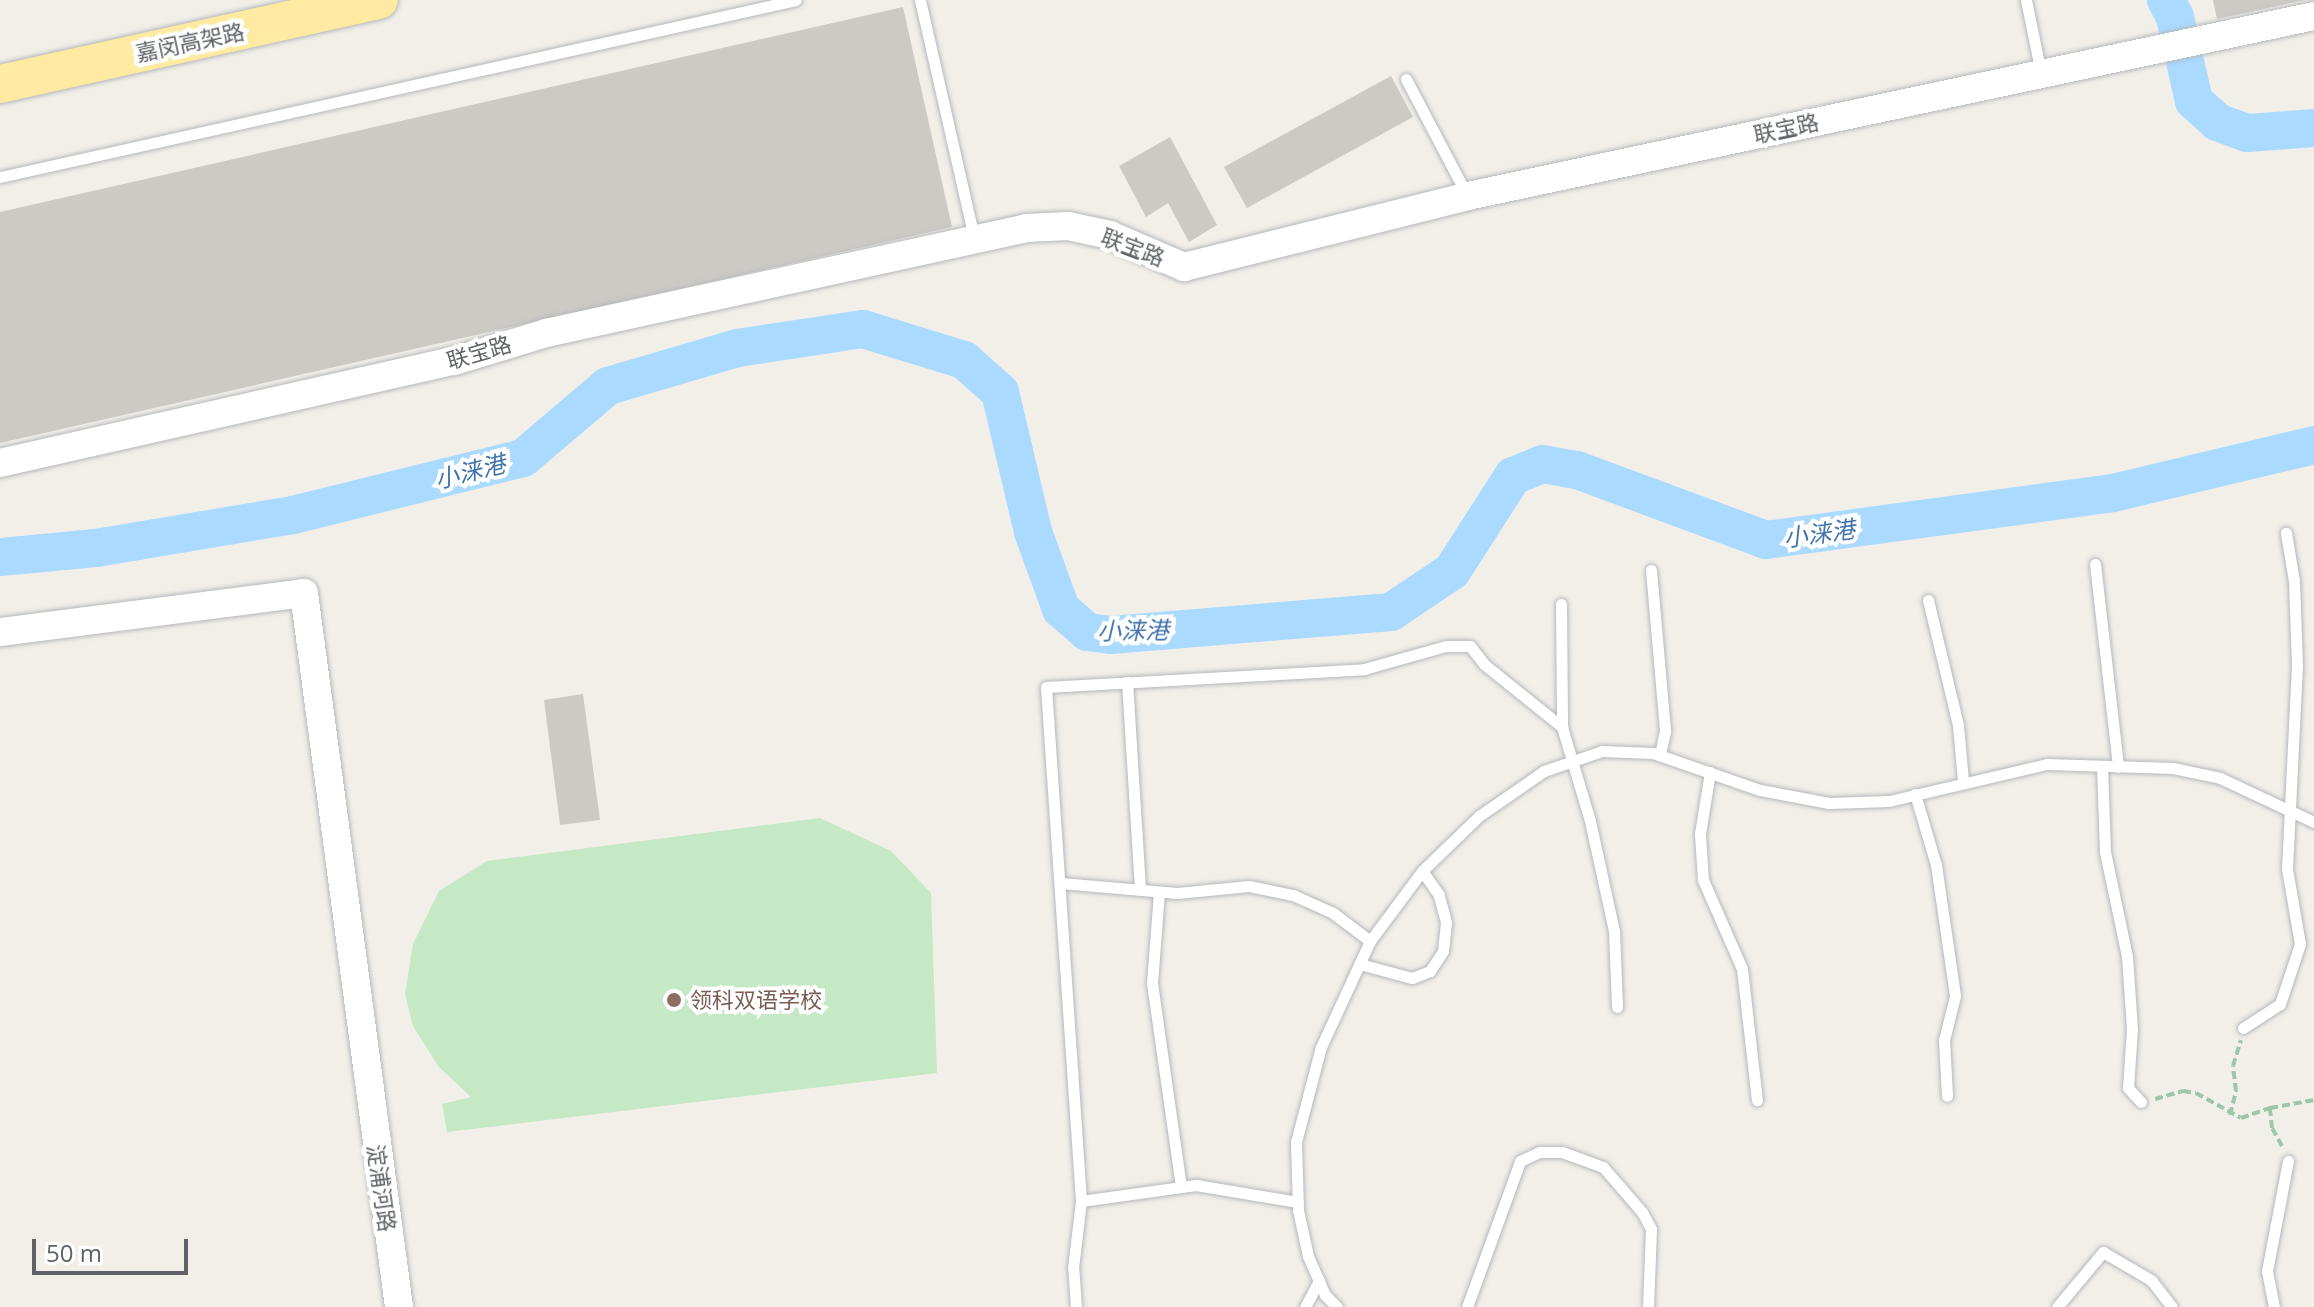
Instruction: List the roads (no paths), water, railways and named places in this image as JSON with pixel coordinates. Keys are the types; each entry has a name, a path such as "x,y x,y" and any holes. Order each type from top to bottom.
{"highway":[{"name":"嘉闵高架路","path":"0,60 268,0"},
{"name":"嘉闵高架路","path":"0,84 379,0"}],"street":[{"name":"联宝路","path":"0,463 454,361 546,333 974,239 1068,226 1110,235 1184,267 1468,196 2314,16"},
{"name":"淀浦河路","path":"0,632 304,593 399,1307"}],"lane":[{"path":"0,177 796,0"},
{"path":"920,0 974,239"},
{"path":"2026,0 2041,74"},
{"path":"1406,79 1468,196"},
{"path":"2243,1028 2280,1004 2300,944 2287,869 2297,666 2294,581 2286,533"},
{"path":"2095,564 2118,767"},
{"path":"1651,570 1665,731 1660,755"},
{"path":"1928,600 1958,725 1963,781"},
{"path":"1561,604 1562,727 1614,931 1617,1007"},
{"path":"1076,1307 1073,1268 1081,1201 1069,1079 1061,883 1047,761 1046,687 1364,669 1446,646 1470,646 1485,665 1562,727"},
{"path":"1127,682 1140,890"},
{"path":"1337,1307 1319,1281 1298,1202 1296,1142 1321,1047 1370,941 1422,871 1479,816 1544,771 1602,751 1660,755 1760,790 1829,803 1889,801 1963,781 2047,764 2173,768 2220,778 2314,822"},
{"path":"2102,766 2105,852 2127,956 2132,1029 2128,1088 2141,1102"},
{"path":"1710,772 1700,834 1703,880 1742,969 1757,1100"},
{"path":"1915,794 1936,865 1955,996 1944,1040 1947,1096"},
{"path":"1360,964 1412,978 1430,971 1443,951 1446,922 1439,895 1422,871"},
{"path":"1061,883 1159,892 1249,886 1293,895 1333,913 1370,941"},
{"path":"1159,892 1152,983 1181,1187"},
{"path":"1467,1307 1520,1161 1539,1152 1562,1152 1603,1167 1642,1212 1651,1229 1648,1307"},
{"path":"2274,1307 2267,1271 2288,1161"},
{"path":"1081,1201 1181,1187 1241,1189 1298,1202"},
{"path":"2057,1307 2103,1252 2151,1280 2172,1307"},
{"path":"1305,1307 1319,1281"}],"waterway":[{"path":"2166,0 2175,17 2194,101 2217,122 2248,133 2314,128"},
{"name":"小涞港","path":"0,557 96,548 293,515 523,458 608,386 737,348 863,329 964,360 1000,392 1033,532 1061,609 1087,632 1111,635 1391,612 1452,571 1513,476 1542,464 1577,470 1766,540 2113,493 2314,445"}],"place":[{"name":"领科双语学校","path":"674,1000"}]}
